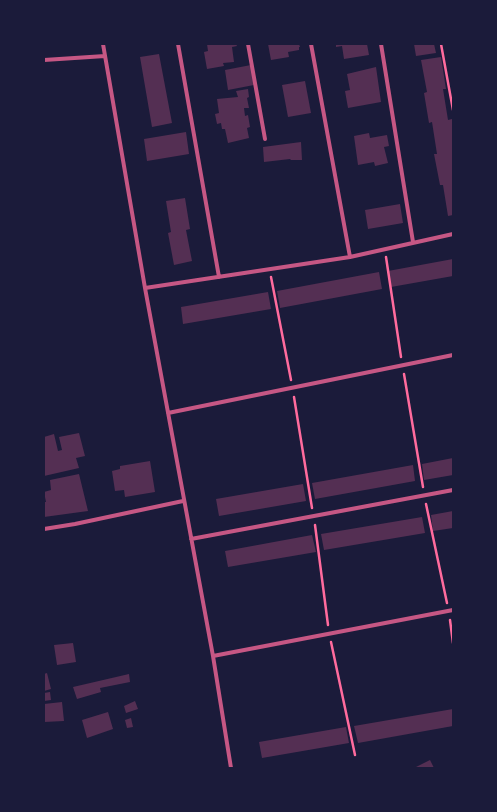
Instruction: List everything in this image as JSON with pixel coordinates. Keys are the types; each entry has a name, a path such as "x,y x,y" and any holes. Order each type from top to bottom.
{"street":[{"path":"103,44 183,501 192,539 213,656 231,768"},
{"path":"178,44 219,277"},
{"path":"248,44 265,140"},
{"path":"311,44 350,257"},
{"path":"381,44 413,242"},
{"path":"44,60 105,56"},
{"path":"145,288 350,257 453,234"},
{"path":"168,413 453,355"},
{"path":"192,539 453,490"},
{"path":"44,529 75,524 183,501"},
{"path":"213,656 451,610"}],"path":[{"path":"441,44 453,110"},
{"path":"384,249 424,496 451,610 453,643"}],"building":[{"path":"207,44 236,44 237,46 232,47 234,62 223,63 224,66 207,69 204,52 208,51"},
{"path":"268,44 299,44 300,47 299,50 288,52 289,57 271,60"},
{"path":"336,44 367,44 369,55 344,59 342,46 336,47"},
{"path":"414,44 434,44 436,53 416,56"},
{"path":"159,54 172,123 152,127 140,57"},
{"path":"441,57 446,89 443,89 448,120 452,119 453,126 453,215 448,216 443,185 440,185 434,154 437,154 432,122 429,123 424,93 427,92 421,60"},
{"path":"251,65 254,85 228,90 225,70"},
{"path":"376,67 381,102 348,108 345,91 350,90 347,74"},
{"path":"305,81 311,113 288,117 282,85"},
{"path":"248,89 249,97 247,98 249,108 244,108 245,116 248,115 250,127 247,128 249,138 228,143 225,129 222,129 221,123 217,124 215,114 219,113 217,99 238,97 236,91"},
{"path":"186,132 189,154 147,161 144,139"},
{"path":"369,133 370,138 387,135 389,146 384,147 388,163 375,166 374,162 358,165 354,136"},
{"path":"301,142 302,160 290,159 264,162 263,147"},
{"path":"185,198 190,229 186,230 192,261 174,265 168,233 171,232 166,201"},
{"path":"400,204 403,223 368,229 365,210"},
{"path":"453,259 453,276 391,287 388,271"},
{"path":"379,272 382,289 280,308 277,291"},
{"path":"268,292 271,309 183,324 181,307"},
{"path":"79,433 85,456 76,458 79,468 44,476 44,437 54,434 58,451 62,450 59,437"},
{"path":"453,458 453,475 424,480 422,464"},
{"path":"150,461 155,492 125,497 124,490 115,491 112,471 120,469 120,466"},
{"path":"413,465 415,481 315,499 312,483"},
{"path":"79,474 88,511 44,517 44,502 46,502 44,492 51,490 50,480"},
{"path":"303,484 306,501 219,516 216,499"},
{"path":"453,511 453,528 433,531 431,515"},
{"path":"422,517 425,533 324,550 321,534"},
{"path":"312,535 316,552 228,567 225,551"},
{"path":"73,643 76,662 57,665 54,645"},
{"path":"47,673 51,689 44,691 44,674"},
{"path":"129,674 130,682 100,688 101,692 77,699 73,687"},
{"path":"50,692 51,700 44,701 44,693"},
{"path":"135,701 138,709 126,713 124,706"},
{"path":"62,702 64,721 44,722 44,704"},
{"path":"453,709 453,726 358,743 354,726"},
{"path":"108,712 113,729 87,738 82,720"},
{"path":"131,718 133,727 127,728 125,720"},
{"path":"346,727 349,743 262,758 259,742"},
{"path":"430,760 434,768 414,768"}]}
